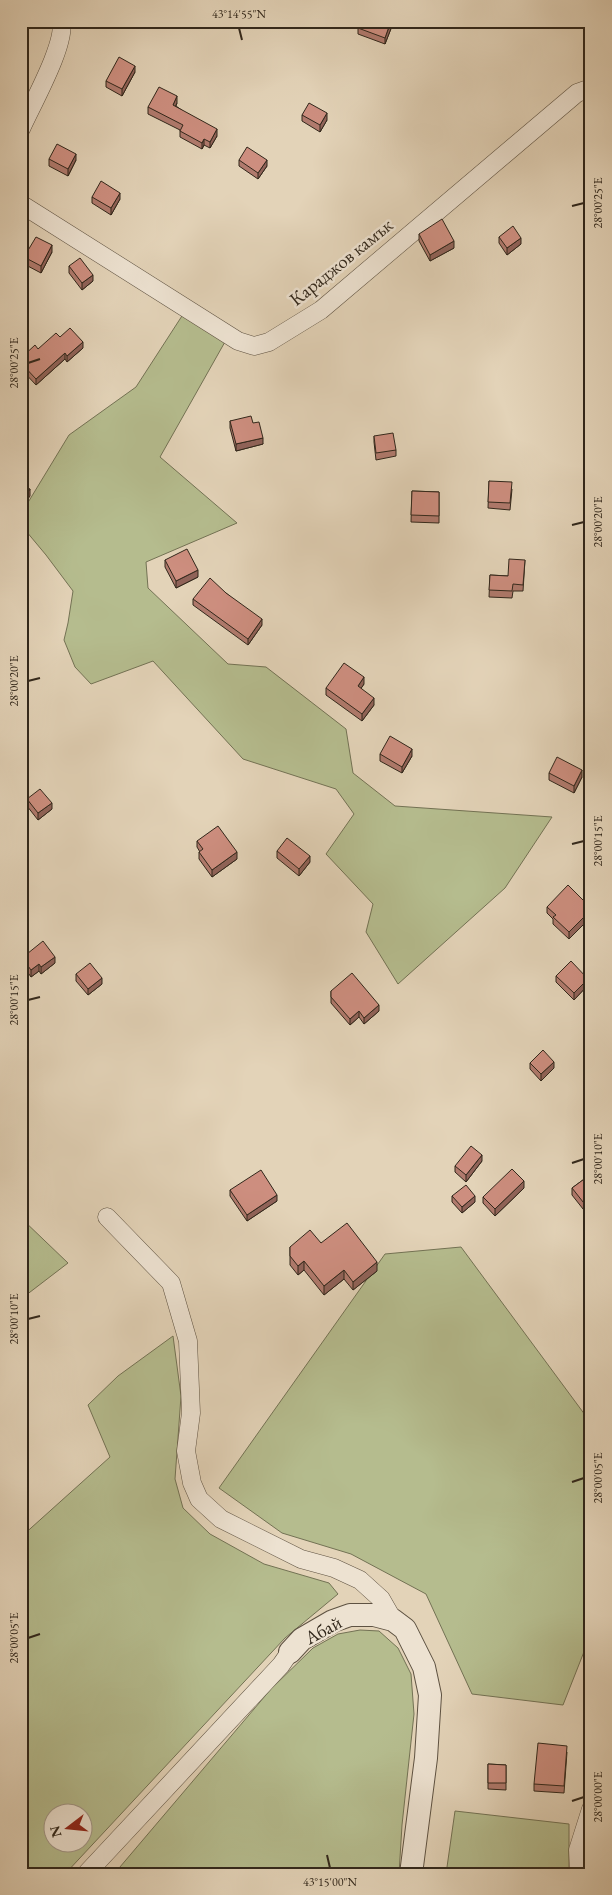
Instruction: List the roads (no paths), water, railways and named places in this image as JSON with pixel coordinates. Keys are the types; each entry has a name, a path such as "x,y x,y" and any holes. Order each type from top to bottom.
{"street":[{"path":"21,129 57,49 62,28 61,21"},
{"name":"Караджов камък","path":"21,204 238,342 254,346 269,342 321,310 577,93 591,88"},
{"path":"107,1217 171,1282 188,1341 191,1413 186,1451 192,1483 199,1499 221,1519 301,1559 334,1568 360,1580 381,1599 393,1620 405,1629 424,1667 430,1694 426,1758 411,1874"},
{"name":"Абай","path":"86,1874 281,1665 302,1639 332,1621 350,1615 374,1615 393,1620"},
{"path":"579,1874 578,1850 591,1809"}]}
